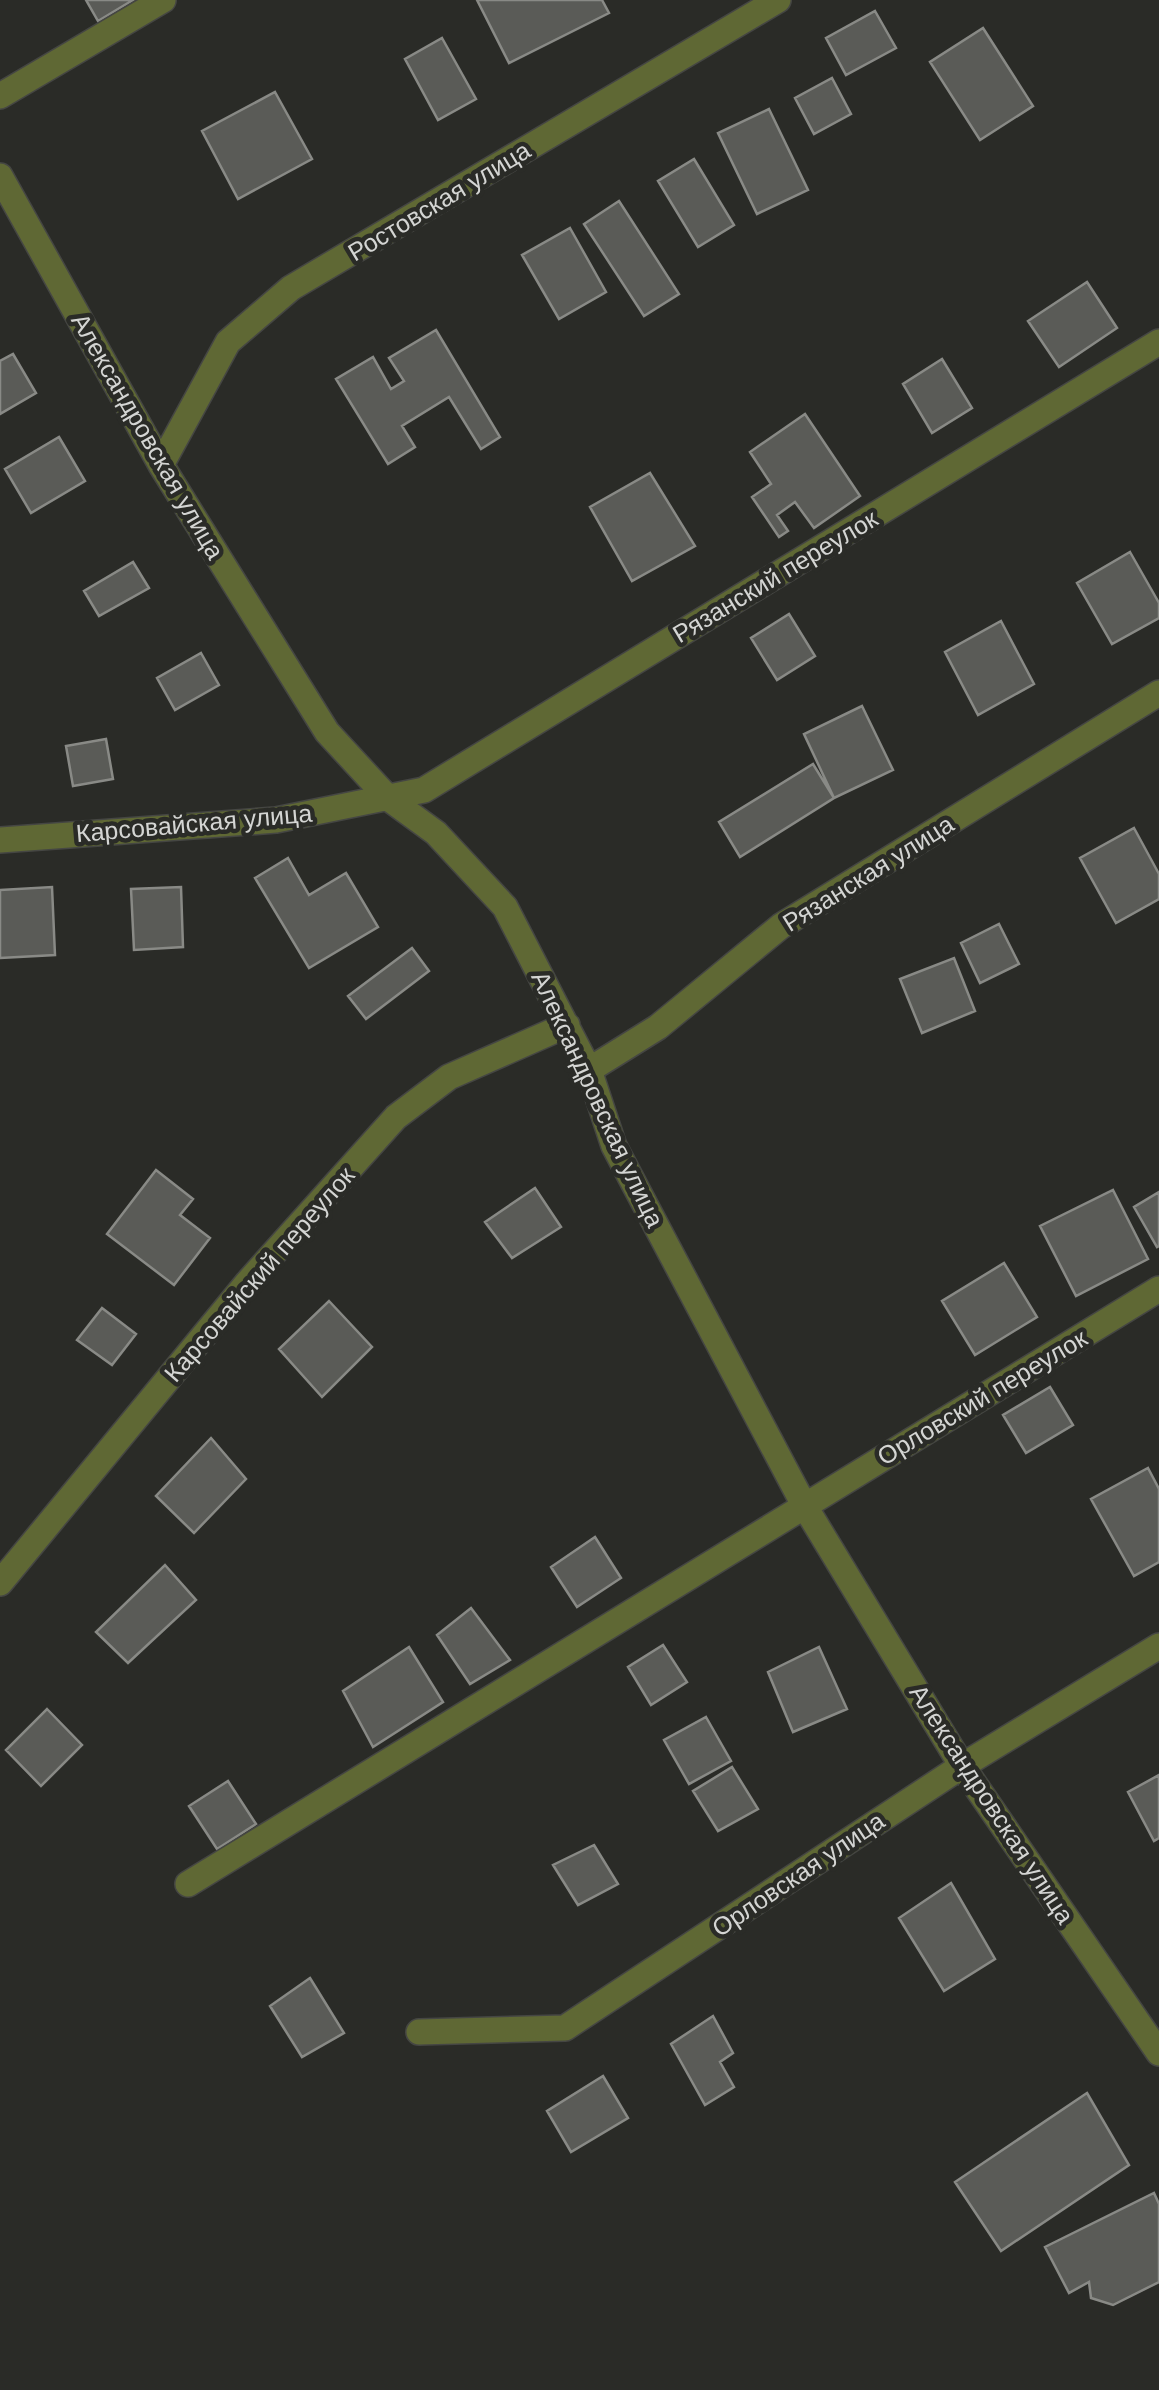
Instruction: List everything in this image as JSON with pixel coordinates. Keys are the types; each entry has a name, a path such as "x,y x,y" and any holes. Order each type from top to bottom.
{"street":[{"path":"0,96 163,0"},
{"name":"Ростовская улица","path":"160,465 228,342 292,288 778,0"},
{"name":"Александровская улица","path":"0,176 160,465 328,732 388,798 436,832 504,908 589,1070 614,1146 804,1505 962,1766 1159,2053"},
{"name":"Рязанский переулок","path":"388,798 424,790 1159,342"},
{"name":"Рязанская улица","path":"589,1070 658,1027 781,926 1159,694"},
{"name":"Карсовайская улица","path":"0,840 276,820 388,798"},
{"name":"Карсовайский переулок","path":"0,1583 248,1282 396,1117 449,1078 567,1025"},
{"name":"Орловский переулок","path":"804,1505 1159,1288"},
{"path":"188,1884 804,1505"},
{"name":"Орловская улица","path":"419,2032 565,2028 962,1766 1159,1646"}],"building":[{"path":"86,0 133,0 98,21"},
{"path":"477,0 602,0 609,13 509,63"},
{"path":"875,11 896,48 846,75 826,38"},
{"path":"983,28 1033,106 980,140 930,62"},
{"path":"442,38 476,99 438,120 405,59"},
{"path":"832,78 851,114 814,134 795,98"},
{"path":"275,92 312,159 238,199 202,131"},
{"path":"769,109 808,190 757,214 718,133"},
{"path":"694,159 734,225 698,247 658,181"},
{"path":"619,201 679,294 644,316 584,224"},
{"path":"570,228 606,292 559,319 522,255"},
{"path":"1087,282 1117,328 1059,367 1028,321"},
{"path":"436,330 500,437 481,449 449,397 402,426 415,447 388,464 336,379 373,357 391,389 404,381 389,358"},
{"path":"13,354 36,393 0,414 0,361"},
{"path":"942,359 972,408 932,433 903,384"},
{"path":"805,414 860,496 814,528 795,502 777,515 788,531 779,537 752,497 771,484 750,452"},
{"path":"59,437 85,481 31,513 5,469"},
{"path":"650,473 695,546 632,581 590,507"},
{"path":"1130,552 1159,603 1159,618 1112,644 1077,583"},
{"path":"133,562 149,588 99,616 84,591"},
{"path":"789,614 815,656 777,680 751,638"},
{"path":"1001,621 1034,684 978,715 945,652"},
{"path":"201,653 219,685 175,710 157,678"},
{"path":"862,706 893,770 834,798 804,734"},
{"path":"106,739 113,779 73,786 66,746"},
{"path":"813,764 834,798 740,857 719,822"},
{"path":"1134,828 1159,874 1159,899 1116,923 1080,858"},
{"path":"288,858 309,895 346,873 378,927 309,968 255,878"},
{"path":"52,887 55,955 0,958 0,890"},
{"path":"181,887 183,947 134,950 131,889"},
{"path":"999,924 1019,964 980,983 961,943"},
{"path":"412,948 429,971 366,1019 348,996"},
{"path":"954,958 975,1011 922,1033 900,979"},
{"path":"156,1170 193,1199 180,1215 210,1238 174,1285 107,1234"},
{"path":"535,1188 561,1227 512,1258 485,1222"},
{"path":"1113,1190 1148,1259 1076,1296 1040,1226"},
{"path":"1159,1192 1159,1246 1157,1247 1134,1207"},
{"path":"1004,1263 1037,1317 975,1355 942,1301"},
{"path":"329,1301 372,1347 322,1397 279,1349"},
{"path":"102,1308 136,1334 112,1365 77,1340"},
{"path":"1050,1387 1073,1425 1026,1453 1003,1415"},
{"path":"211,1438 246,1479 194,1533 156,1496"},
{"path":"1148,1468 1159,1489 1159,1562 1134,1576 1091,1499"},
{"path":"595,1537 621,1578 577,1607 551,1567"},
{"path":"165,1565 196,1600 128,1663 96,1632"},
{"path":"471,1608 510,1660 470,1684 437,1635"},
{"path":"663,1645 687,1682 651,1705 628,1667"},
{"path":"409,1647 443,1702 373,1747 343,1691"},
{"path":"819,1647 847,1709 793,1732 768,1672"},
{"path":"47,1709 82,1745 41,1786 6,1750"},
{"path":"706,1717 731,1761 689,1784 664,1740"},
{"path":"732,1767 758,1809 718,1831 693,1791"},
{"path":"1159,1775 1159,1838 1154,1841 1128,1792"},
{"path":"228,1781 256,1824 217,1849 189,1806"},
{"path":"594,1845 618,1884 578,1905 553,1865"},
{"path":"951,1883 995,1959 944,1991 899,1918"},
{"path":"310,1978 344,2033 302,2057 270,2006"},
{"path":"713,2016 733,2053 720,2062 734,2087 705,2105 671,2044"},
{"path":"603,2076 628,2118 571,2152 547,2111"},
{"path":"1087,2093 1129,2165 1001,2251 955,2182"},
{"path":"1154,2193 1159,2204 1159,2282 1113,2305 1091,2298 1089,2282 1069,2293 1045,2247"}]}
